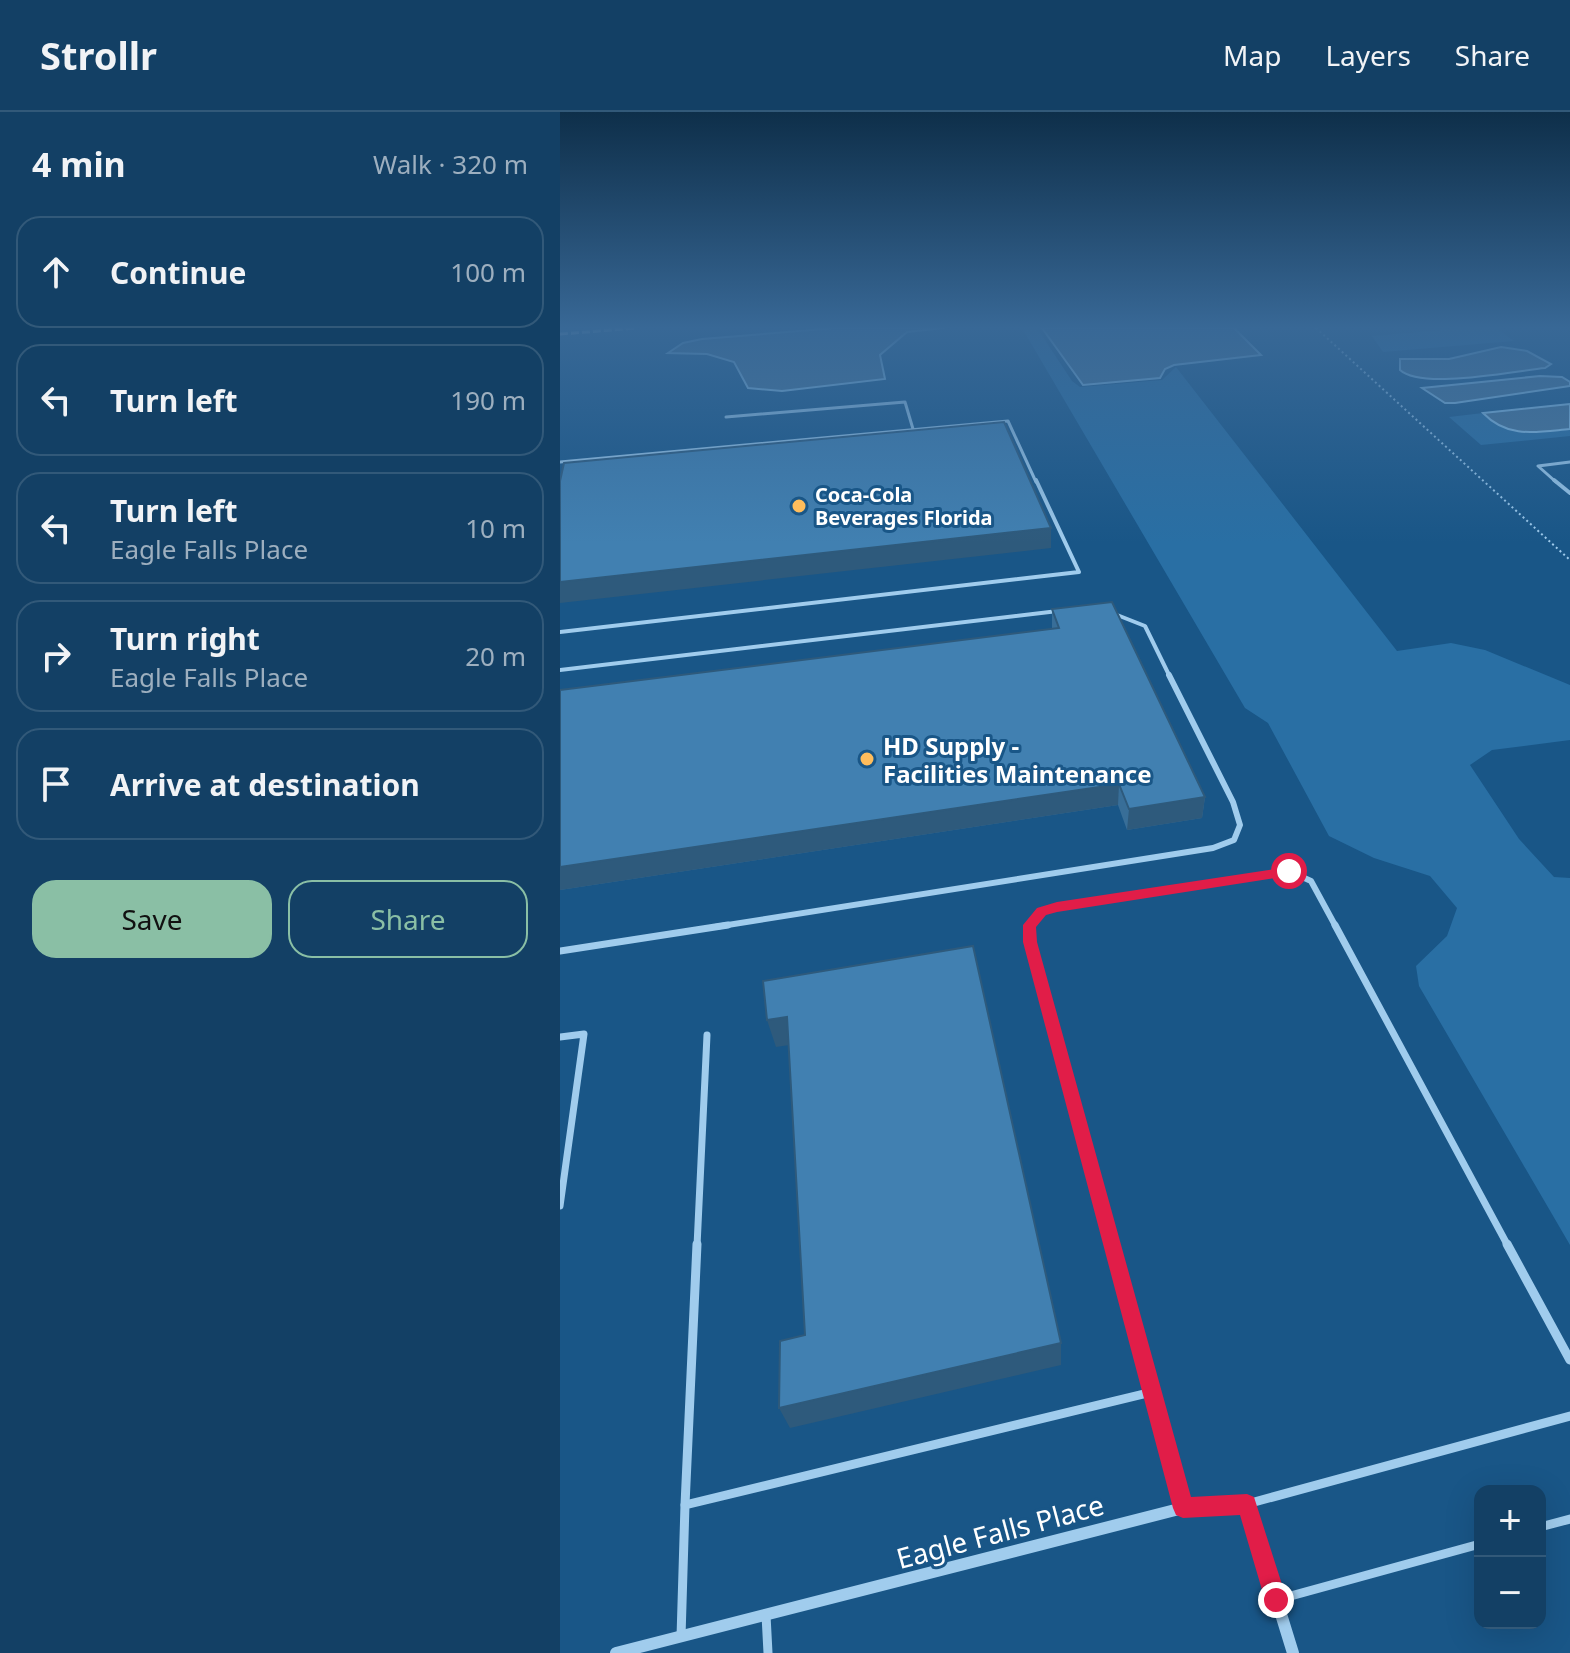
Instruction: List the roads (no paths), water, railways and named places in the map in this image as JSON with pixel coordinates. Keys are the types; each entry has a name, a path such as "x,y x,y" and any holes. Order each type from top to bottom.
{"street":[{"name":"Eagle Falls Place","path":"616,1653 1183,1508 1247,1504"},
{"path":"1247,1504 1293,1653"}],"lane":[{"path":"726,417 905,402 913,429"},
{"path":"560,462 1008,421 1079,572 560,632"},
{"path":"1570,462 1538,466 1570,493"},
{"path":"560,670 1059,611"},
{"path":"560,951 1198,851 1234,840 1240,825 1233,802 1145,626 1107,612"},
{"path":"1183,1508 1030,942 1030,925 1042,912 1057,907 1289,871 1311,881 1570,1360"},
{"path":"560,1037 584,1034 560,1206"},
{"path":"681,1637 707,1035"},
{"path":"685,1505 1152,1392"},
{"path":"1247,1504 1570,1416"},
{"path":"1546,1525 1570,1519"},
{"path":"1276,1600 1474,1546"},
{"path":"766,1615 768,1653"}],"place":[{"name":"Coca-Cola Beverages Florida","path":"799,506"},
{"name":"HD Supply - Facilities Maintenance","path":"867,759"}]}
